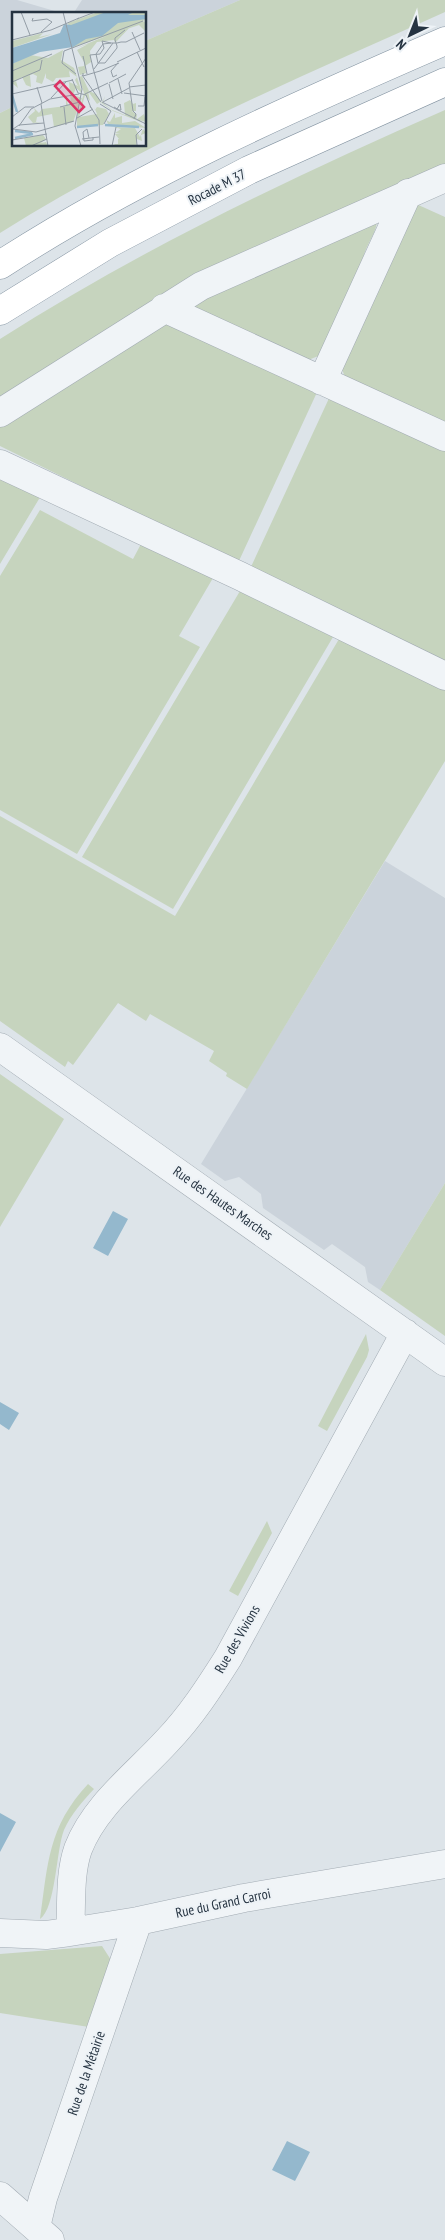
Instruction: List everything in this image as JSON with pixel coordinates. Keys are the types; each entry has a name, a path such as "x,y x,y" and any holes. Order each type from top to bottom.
{"highway":[{"path":"0,265 35,242 109,201 233,137 445,41"},
{"name":"Rocade M 37","path":"0,311 110,243 249,170 445,82"}],"street":[{"path":"0,413 201,286 445,178"},
{"path":"322,381 408,193"},
{"path":"164,308 445,437"},
{"path":"0,464 240,576 445,676"},
{"name":"Rue des Hautes Marches","path":"0,1047 445,1362"},
{"name":"Rue des Vivions","path":"70,1932 73,1876 78,1850 90,1826 106,1804 168,1741 197,1706 228,1658 405,1333"},
{"name":"Rue du Grand Carroi","path":"0,1933 46,1936 138,1921 244,1898 445,1864"},
{"name":"Rue de la Métairie","path":"43,2233 43,2198 138,1921"},
{"path":"0,2196 43,2233"}],"shaded area":[{"path":"0,0 17,0 58,12 12,12 12,107 0,113"},
{"path":"82,0 240,0 146,41 146,12 74,12"},
{"path":"385,861 445,898 445,1183 380,1290 368,1282 365,1267 332,1244 324,1250 263,1208 261,1194 239,1177 225,1181 201,1164"}],"green space":[{"path":"240,0 445,0 445,12 163,142 53,201 0,233 0,113 12,107 12,146 146,146 146,41"},
{"path":"445,110 445,166 0,398 0,339 53,306 218,216 331,161"},
{"path":"414,203 445,217 445,422 345,377 340,364"},
{"path":"377,220 363,261 321,355 308,360 187,304"},
{"path":"167,319 319,388 238,563 0,446 0,426"},
{"path":"331,394 445,446 445,664 250,569"},
{"path":"0,473 42,494 0,564"},
{"path":"40,510 133,559 141,544 213,578 179,636 200,647 77,854 0,810 0,576"},
{"path":"240,591 333,637 173,909 82,857"},
{"path":"339,639 445,690 445,761 247,1089 226,1076 227,1073 209,1061 214,1051 150,1014 146,1021 118,1003 73,1065 68,1061 65,1067 0,1021 0,816 175,916"},
{"path":"0,1074 64,1119 0,1227"},
{"path":"445,1183 445,1336 380,1290"},
{"path":"366,1334 369,1350 367,1357 327,1431 318,1426"},
{"path":"267,1521 272,1533 238,1596 229,1591"},
{"path":"88,1784 94,1789 74,1813 64,1830 53,1891 45,1913 40,1919 48,1863 57,1831 65,1815"},
{"path":"102,1946 111,1960 89,2027 0,2013 0,1954"}],"water":[{"path":"113,1211 128,1219 108,1256 93,1248"},
{"path":"0,1402 19,1413 9,1430 0,1424"},
{"path":"0,1813 16,1822 0,1852"},
{"path":"287,2141 310,2152 295,2181 272,2170"}]}
